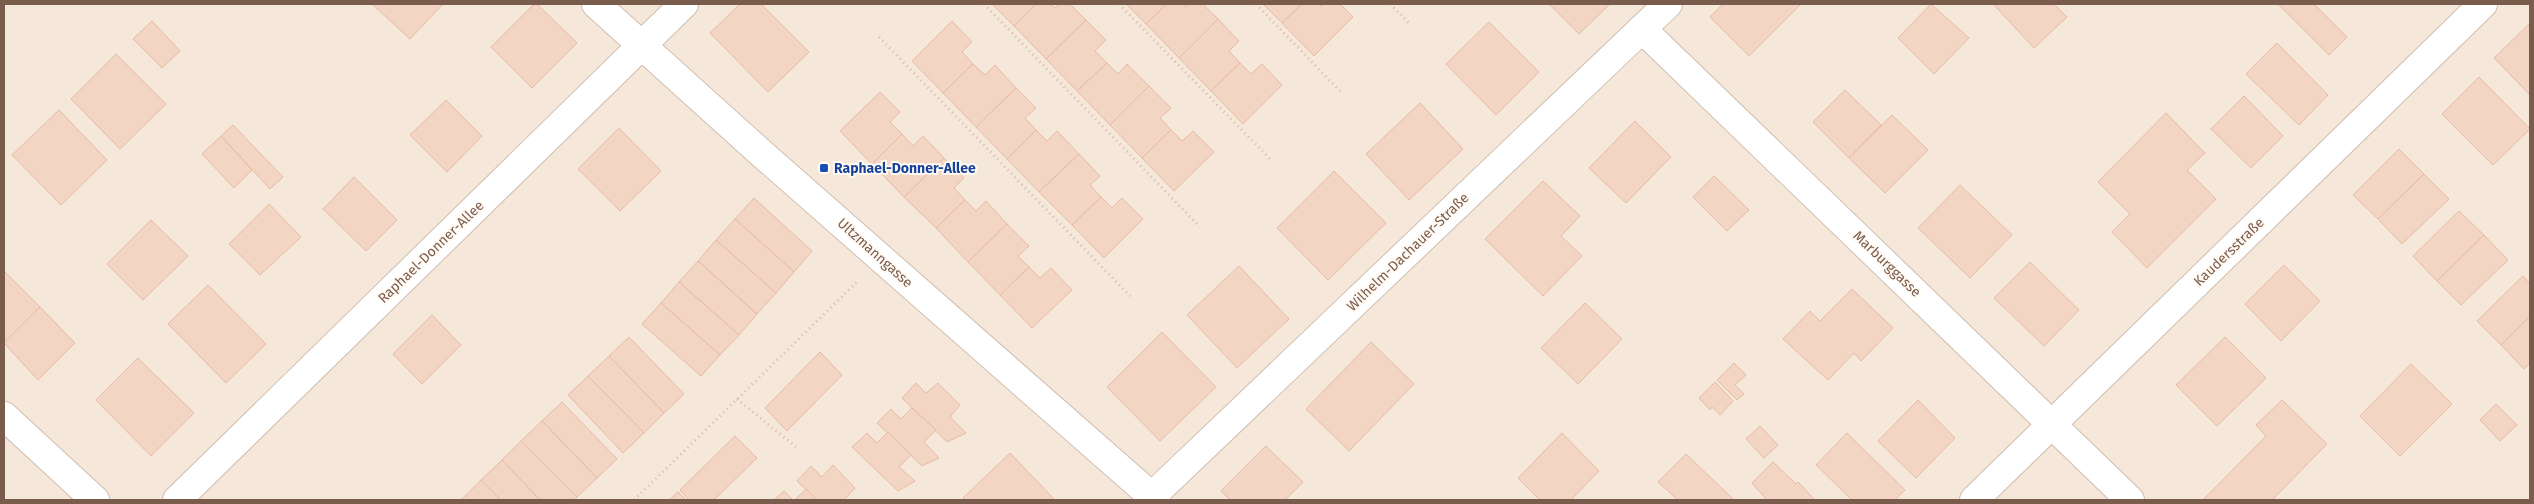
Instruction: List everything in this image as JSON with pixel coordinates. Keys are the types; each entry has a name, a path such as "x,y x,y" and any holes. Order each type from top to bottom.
{"street":[{"name":"Ultzmanngasse","path":"596,4 643,44 760,153 1152,499"},
{"name":"Raphael-Donner-Allee","path":"177,500 684,4"},
{"name":"Wilhelm-Dachauer-Straße","path":"1152,499 1668,4"},
{"name":"Kaudersstraße","path":"1974,500 2483,4"},
{"name":"Marburggasse","path":"1642,29 2054,424 2130,500"},
{"path":"4,416 94,500"}],"path":[{"path":"984,4 1200,227"},
{"path":"1119,4 1270,159"},
{"path":"1256,4 1340,91"},
{"path":"1390,4 1409,24"},
{"path":"879,37 1130,296"},
{"path":"634,500 880,258"},
{"path":"737,399 796,448"}],"shaded area":[{"path":"4,4 2530,4 2530,500 4,500"}],"building":[{"path":"372,4 443,4 410,39"},
{"path":"534,4 537,4 577,43 532,88 491,47"},
{"path":"740,4 761,4 809,52 768,92 710,33"},
{"path":"992,4 1036,4 1014,26"},
{"path":"1036,4 1050,4 1055,8 1059,4 1070,4 1086,20 1046,59 1014,26"},
{"path":"1126,4 1167,4 1146,24"},
{"path":"1167,4 1184,4 1186,7 1189,4 1203,4 1218,19 1179,58 1146,24"},
{"path":"1263,4 1302,4 1282,23"},
{"path":"1302,4 1319,4 1321,6 1324,4 1340,4 1353,17 1314,56 1282,23"},
{"path":"1549,4 1610,4 1579,34"},
{"path":"1723,4 1801,4 1749,56 1710,17"},
{"path":"1931,4 1969,38 1934,74 1898,38"},
{"path":"1993,4 2054,4 2067,17 2034,48"},
{"path":"2278,4 2314,4 2347,37 2329,55"},
{"path":"1218,19 1239,41 1229,51 1240,63 1211,91 1179,58"},
{"path":"1086,20 1106,40 1095,51 1107,63 1077,91 1046,59"},
{"path":"152,21 180,51 162,68 133,39"},
{"path":"952,21 972,42 962,52 973,64 943,93 912,61"},
{"path":"1489,22 1539,72 1496,115 1446,64"},
{"path":"2530,25 2530,95 2494,58"},
{"path":"2277,43 2328,95 2299,125 2246,74"},
{"path":"116,54 166,104 120,149 71,99"},
{"path":"1107,63 1118,74 1127,64 1149,86 1110,125 1077,91"},
{"path":"1240,63 1251,74 1262,64 1282,85 1243,124 1211,91"},
{"path":"973,64 985,75 995,65 1016,88 976,127 943,93"},
{"path":"2479,77 2530,129 2493,165 2442,114"},
{"path":"1149,86 1171,108 1160,118 1171,130 1142,158 1110,125"},
{"path":"1016,88 1036,108 1025,118 1036,130 1007,159 976,127"},
{"path":"1845,90 1881,125 1849,158 1813,122"},
{"path":"880,92 900,112 890,122 902,134 872,164 840,131"},
{"path":"2244,96 2283,136 2251,168 2211,129"},
{"path":"446,100 482,136 447,172 410,135"},
{"path":"1420,103 1463,149 1409,200 1366,154"},
{"path":"59,110 107,160 61,205 12,155"},
{"path":"2166,113 2205,153 2187,170 2216,199 2147,268 2112,232 2130,214 2098,182"},
{"path":"1892,115 1928,150 1885,193 1849,158"},
{"path":"1635,121 1671,157 1626,203 1589,168"},
{"path":"233,125 283,177 270,189 221,136"},
{"path":"619,128 661,171 620,211 578,169"},
{"path":"1036,130 1047,141 1057,131 1079,154 1039,192 1007,159"},
{"path":"1171,130 1182,141 1193,131 1214,152 1174,191 1142,158"},
{"path":"902,134 913,146 923,136 944,158 904,197 872,164"},
{"path":"221,136 252,170 234,188 202,154"},
{"path":"2399,149 2424,174 2378,219 2353,195"},
{"path":"1079,154 1100,176 1090,185 1101,197 1072,225 1039,192"},
{"path":"944,158 964,178 954,188 965,200 936,228 904,197"},
{"path":"1334,171 1386,223 1328,280 1277,228"},
{"path":"2424,174 2449,199 2402,244 2378,219"},
{"path":"1714,176 1749,210 1727,231 1693,197"},
{"path":"354,177 397,220 366,251 323,209"},
{"path":"1543,181 1580,216 1561,236 1582,256 1543,296 1485,239"},
{"path":"1960,185 2012,235 1970,278 1918,228"},
{"path":"1101,197 1112,208 1122,198 1143,219 1104,258 1072,225"},
{"path":"754,198 812,251 794,272 735,219"},
{"path":"965,200 976,211 986,201 1007,224 968,262 936,228"},
{"path":"269,204 301,237 260,275 229,244"},
{"path":"2459,211 2484,235 2437,281 2413,256"},
{"path":"735,219 794,272 776,293 716,240"},
{"path":"151,220 188,256 143,300 107,264"},
{"path":"1007,224 1029,246 1018,256 1029,267 1000,295 968,262"},
{"path":"2484,235 2508,260 2461,305 2437,281"},
{"path":"716,240 776,293 757,314 698,261"},
{"path":"698,261 757,314 739,335 679,282"},
{"path":"2030,262 2079,310 2044,346 1994,298"},
{"path":"2284,265 2320,301 2281,341 2245,304"},
{"path":"1239,266 1289,319 1237,368 1187,315"},
{"path":"1029,267 1040,278 1051,268 1072,290 1032,328 1000,295"},
{"path":"4,271 40,307 4,343"},
{"path":"2523,276 2530,284 2530,316 2501,345 2477,321"},
{"path":"679,282 739,335 720,355 661,303"},
{"path":"208,285 266,344 226,383 168,324"},
{"path":"1852,289 1893,328 1861,361 1854,353 1828,380 1783,339 1810,311 1820,321"},
{"path":"661,303 720,355 701,376 642,324"},
{"path":"1585,303 1622,339 1578,384 1541,348"},
{"path":"40,307 75,343 38,380 4,343"},
{"path":"432,315 461,345 422,384 393,354"},
{"path":"2530,316 2530,363 2524,369 2501,345"},
{"path":"1162,332 1216,387 1160,441 1107,387"},
{"path":"629,337 684,394 664,413 609,356"},
{"path":"2225,337 2266,378 2217,426 2176,385"},
{"path":"1371,342 1414,384 1349,451 1306,409"},
{"path":"820,352 842,375 787,431 765,408"},
{"path":"609,356 664,413 644,433 588,376"},
{"path":"138,358 194,413 151,456 96,400"},
{"path":"1734,363 1746,375 1735,385 1744,394 1737,400 1717,380"},
{"path":"2411,364 2452,404 2400,456 2360,416"},
{"path":"588,376 644,433 623,453 568,395"},
{"path":"1715,382 1733,401 1720,415 1712,407 1710,410 1699,398"},
{"path":"916,383 926,393 938,383 960,405 950,417 966,433 947,442 902,398"},
{"path":"1918,400 1955,438 1916,478 1878,441"},
{"path":"2282,400 2327,444 2272,500 2203,500 2266,436 2256,425"},
{"path":"562,402 617,459 597,478 542,421"},
{"path":"2496,404 2517,425 2500,441 2480,420"},
{"path":"912,408 936,430 924,442 939,458 922,466 877,423 891,409 901,419"},
{"path":"542,421 597,478 577,497 521,441"},
{"path":"1760,426 1778,445 1764,458 1746,439"},
{"path":"888,432 911,455 899,467 915,481 898,491 852,447 867,433 877,443"},
{"path":"1562,433 1599,471 1571,500 1540,500 1518,478"},
{"path":"1847,433 1905,490 1895,500 1852,500 1816,465"},
{"path":"735,436 757,458 714,500 689,500 680,490"},
{"path":"521,441 577,497 574,500 540,500 502,460"},
{"path":"1266,446 1303,482 1285,500 1230,500 1221,491"},
{"path":"1010,453 1055,500 965,500 963,498"},
{"path":"1686,454 1733,499 1678,500 1658,482"},
{"path":"502,460 540,500 501,500 481,480"},
{"path":"1773,462 1796,484 1798,482 1815,500 1767,500 1752,483"},
{"path":"833,465 855,488 844,500 817,500 797,481 811,466 822,477"},
{"path":"481,480 501,500 461,500"},
{"path":"806,489 817,500 795,500"},
{"path":"784,491 793,500 774,500"},
{"path":"678,492 686,500 669,500"}],"place":[{"name":"Raphael-Donner-Allee","path":"824,168"}]}
